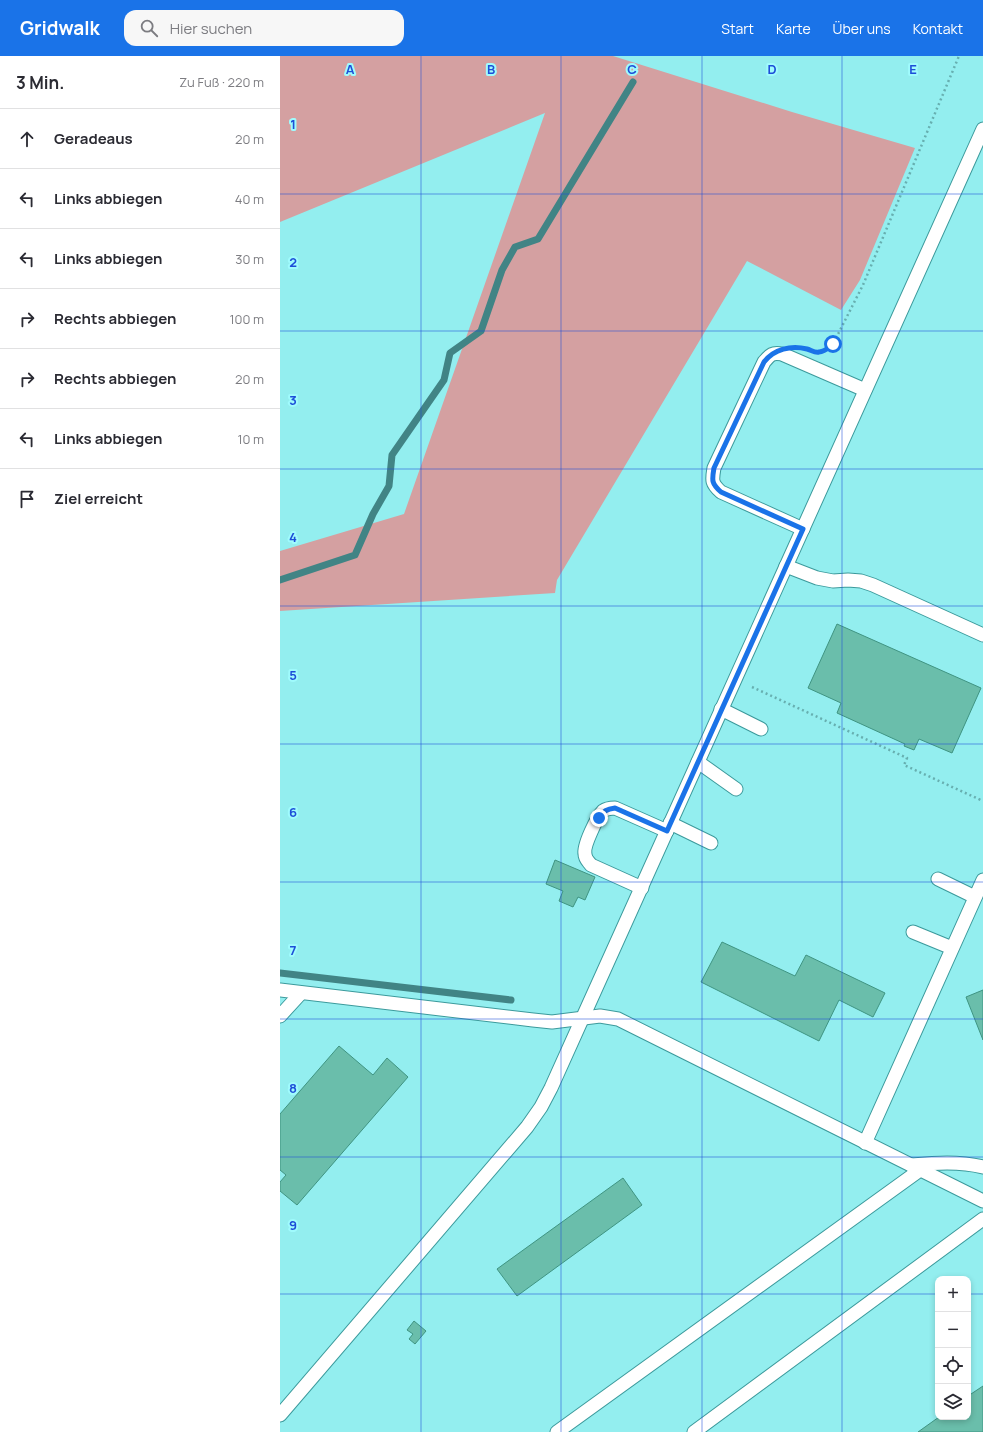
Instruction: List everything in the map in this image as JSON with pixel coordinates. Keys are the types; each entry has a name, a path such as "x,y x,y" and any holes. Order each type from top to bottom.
{"lane":[{"path":"280,1415 527,1127 541,1107 642,888 721,709 983,129"},
{"path":"803,529 721,492 714,486 712,478 714,468 764,362 769,355 775,352 782,354 865,390"},
{"path":"786,566 817,578 833,581 861,581 873,584 983,635"},
{"path":"721,709 761,729"},
{"path":"698,762 736,789"},
{"path":"642,888 591,865 586,859 584,853 585,846 599,818 608,808 615,808 711,842"},
{"path":"938,879 976,897"},
{"path":"865,1143 983,880"},
{"path":"913,932 952,948"},
{"path":"280,990 539,1021 552,1022 600,1016 618,1019 983,1201"},
{"path":"280,1016 301,993"},
{"path":"557,1432 915,1167 954,1163 983,1166"},
{"path":"694,1432 983,1220"}],"path":[{"path":"818,352 825,351 833,344 863,285 959,56"},
{"path":"735,679 907,758 904,765 983,801"}],"shaded area":[{"path":"280,56 613,56 792,112 915,148 860,280 841,310 747,261 557,580 555,593 280,611 280,551 404,514 545,113 280,222"}],"building":[{"path":"837,624 981,688 952,753 919,739 914,750 904,746 905,744 837,713 841,703 808,688"},
{"path":"555,860 595,877 585,900 578,897 573,907 559,901 563,891 546,884"},
{"path":"722,942 795,976 806,955 885,993 873,1017 839,1000 819,1041 701,982"},
{"path":"983,990 983,1040 966,997"},
{"path":"339,1046 373,1075 387,1058 408,1077 297,1205 280,1191 280,1182 286,1175 280,1170 280,1114"},
{"path":"623,1178 642,1205 517,1296 497,1269"},
{"path":"414,1321 426,1331 415,1344 409,1339 413,1334 407,1330"},
{"path":"983,1386 983,1432 918,1432 935,1420 971,1420 971,1394"}],"waterway":[{"path":"280,580 355,555 373,514 389,486 392,455 444,380 450,353 481,331 502,270 515,247 538,239 633,82"},
{"path":"280,973 511,1000"}],"route":[{"path":"599,818 608,808 615,808 667,831 803,529 721,492 714,486 712,478 714,468 764,362 769,355 790,347 818,352 825,351 833,344"}]}
